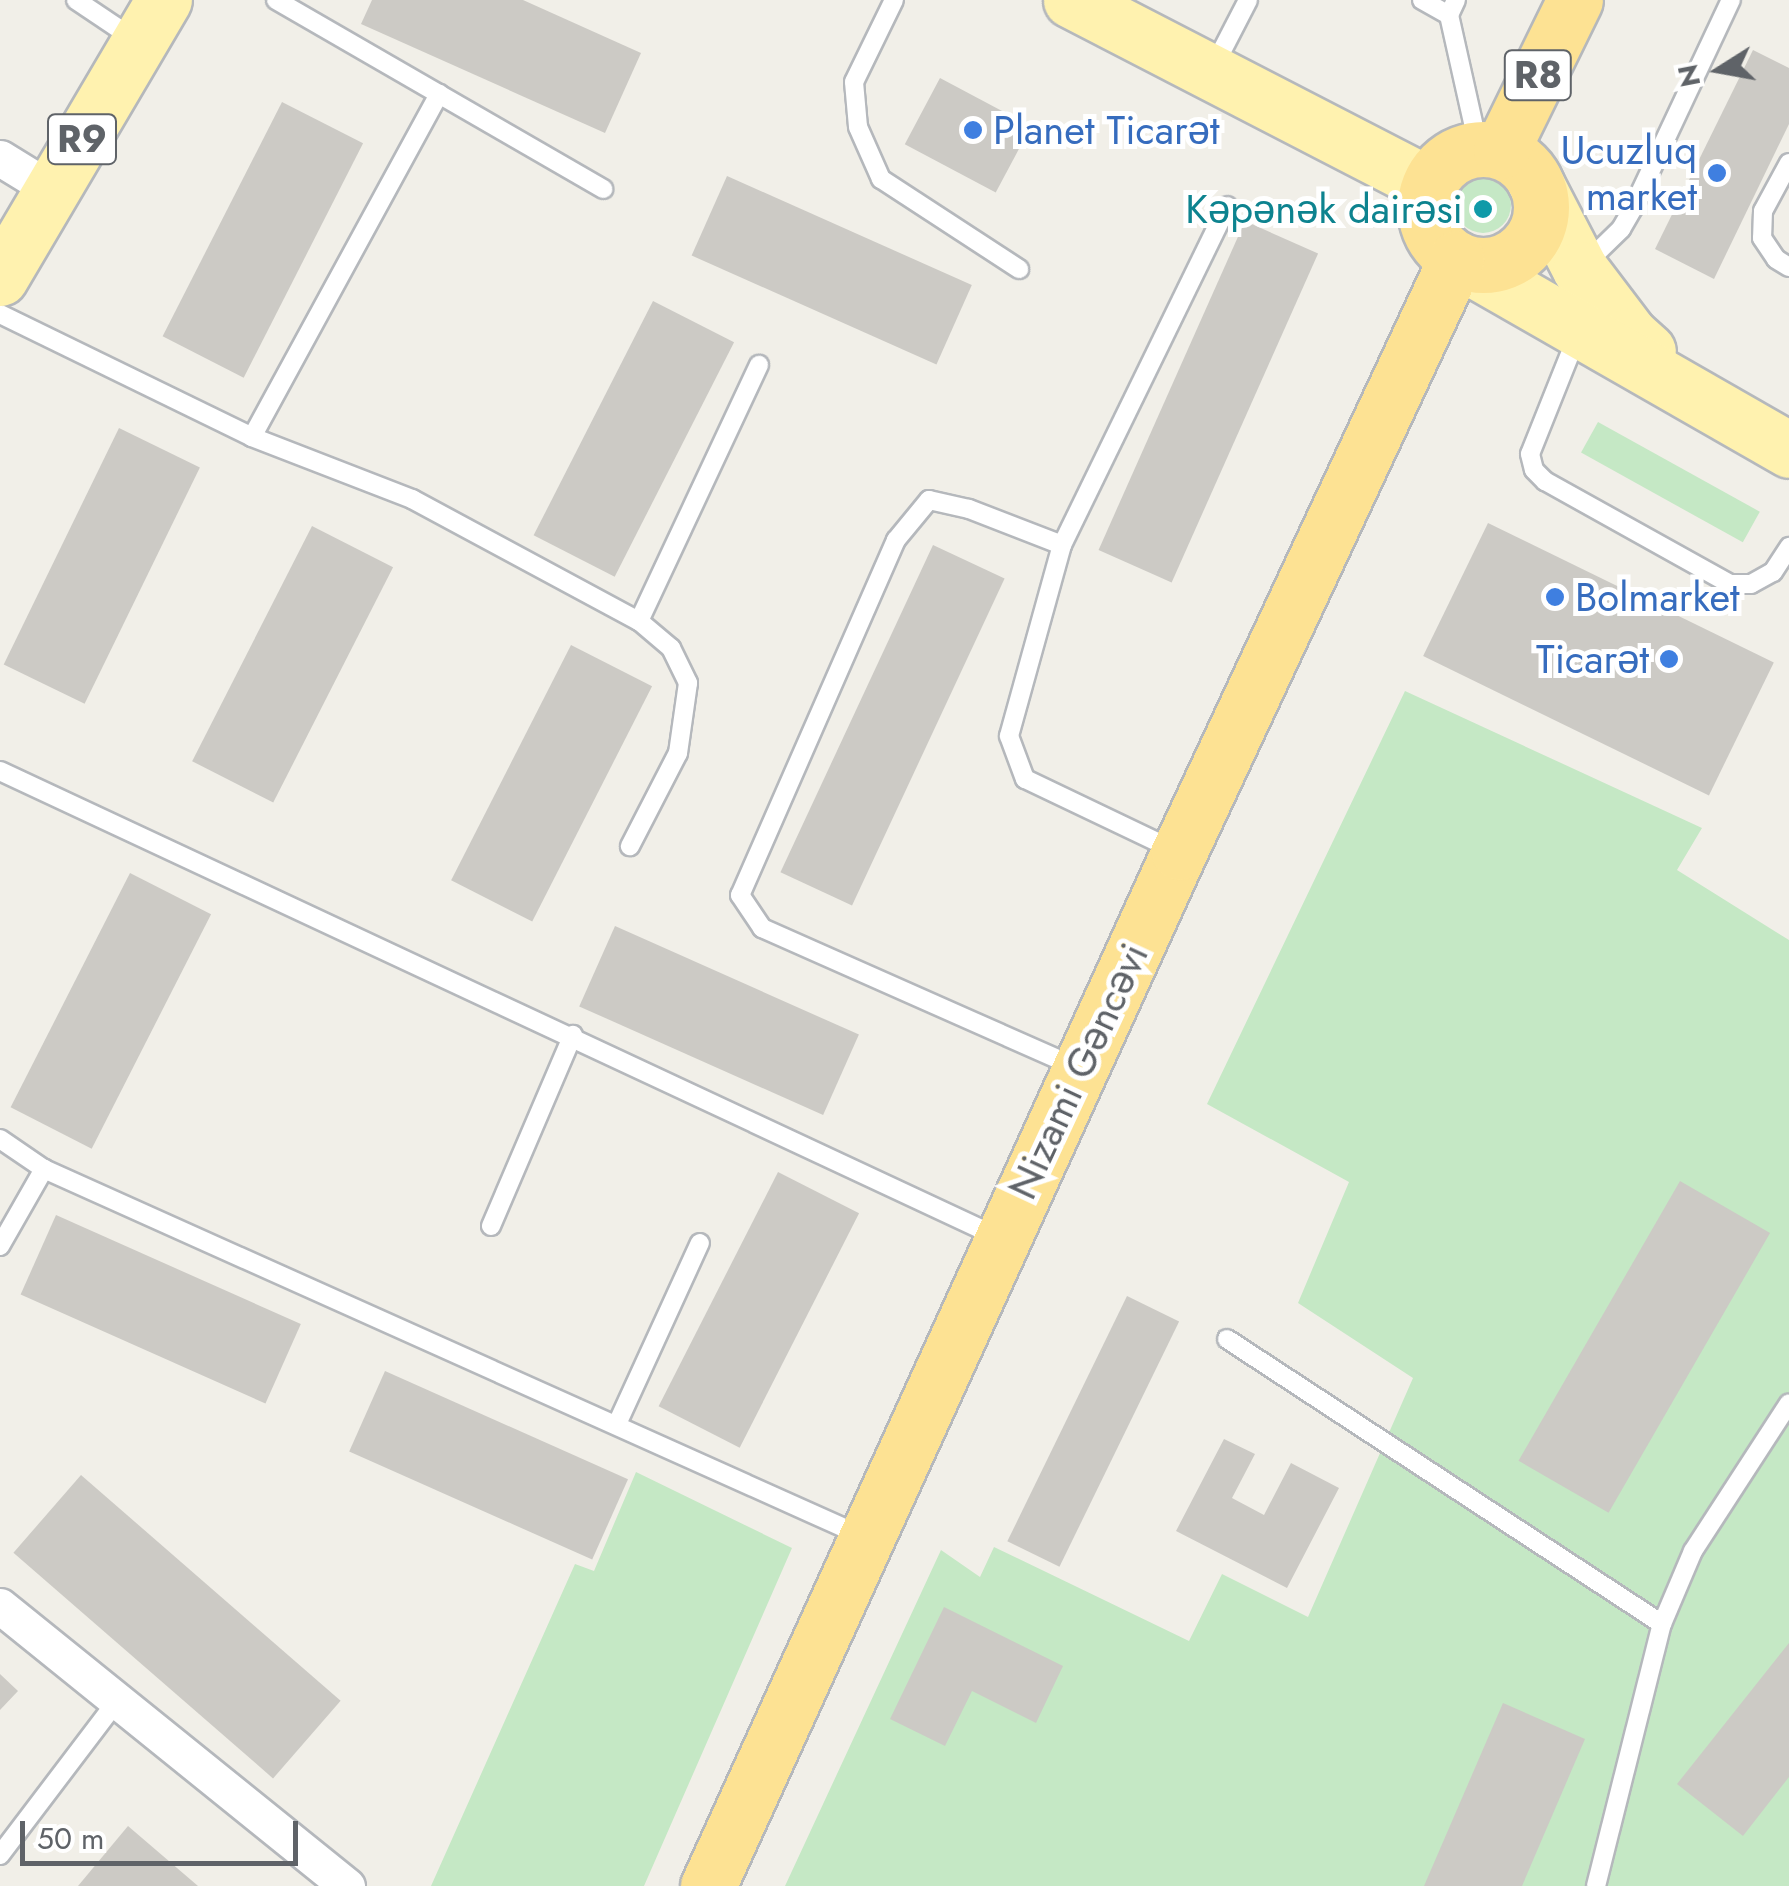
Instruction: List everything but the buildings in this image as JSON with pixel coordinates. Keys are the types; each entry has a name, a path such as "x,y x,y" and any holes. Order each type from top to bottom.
{"highway":[{"name":"R8","path":"1504,159 1575,0"},
{"path":"1458,154 1504,159 1541,198 1540,219 1532,240 1518,255 1498,264 1476,266 1456,259 1439,246 1428,227 1429,185 1441,167 1458,154"},
{"name":"Nizami Gəncəvi","path":"708,1886 1179,852 1456,259"}],"main road":[{"path":"1071,0 1429,185"},
{"name":"R9","path":"0,278 152,21"},
{"path":"1504,159 1630,335 1699,395"},
{"path":"1456,259 1789,450"}],"street":[{"path":"0,158 52,190"},
{"path":"0,1606 346,1886"}],"lane":[{"path":"76,0 152,21"},
{"path":"276,0 603,189"},
{"path":"894,0 854,82 858,127 882,179 1019,269"},
{"path":"1211,72 1248,0"},
{"path":"1422,0 1452,8 1504,159"},
{"path":"1580,269 1621,229 1633,208 1731,0"},
{"path":"252,437 439,94"},
{"path":"1789,163 1763,210 1762,238 1776,259 1789,267"},
{"path":"1179,852 1025,779 1009,736 1062,545 1227,206"},
{"path":"0,314 252,437 412,499 639,621 671,648 688,683 678,753 630,846"},
{"path":"1580,329 1530,454 1534,470 1545,481 1730,584 1751,584 1773,572 1789,546"},
{"path":"639,621 759,364"},
{"path":"1062,545 969,508 929,500 896,540 740,895 762,928 1080,1069"},
{"path":"0,771 1002,1238"},
{"path":"492,1226 573,1035"},
{"path":"0,1140 44,1169 867,1538"},
{"path":"0,1246 44,1169"},
{"path":"617,1424 700,1244"},
{"path":"1227,1339 1662,1624"},
{"path":"1596,1886 1662,1624 1694,1551 1789,1403"},
{"path":"0,1854 117,1701"}],"green space":[{"name":"Kəpənək dairəsi","path":"1483,177 1503,185 1511,205 1503,225 1483,233 1463,225 1455,205 1463,185"},
{"path":"1598,422 1760,512 1743,542 1581,453"},
{"path":"1405,691 1702,828 1677,870 1789,940 1789,1886 785,1886 941,1550 980,1577 994,1547 1189,1641 1222,1574 1308,1617 1413,1378 1298,1303 1349,1182 1207,1104"},
{"path":"636,1472 792,1548 644,1886 431,1886 575,1564 594,1571"}],"place":[{"name":"Planet Ticarət","path":"973,130"},
{"name":"Ucuzluq market","path":"1717,173"},
{"name":"Kəpənək dairəsi","path":"1483,209"},
{"name":"Bolmarket","path":"1555,597"},
{"name":"Ticarət","path":"1669,659"}]}
